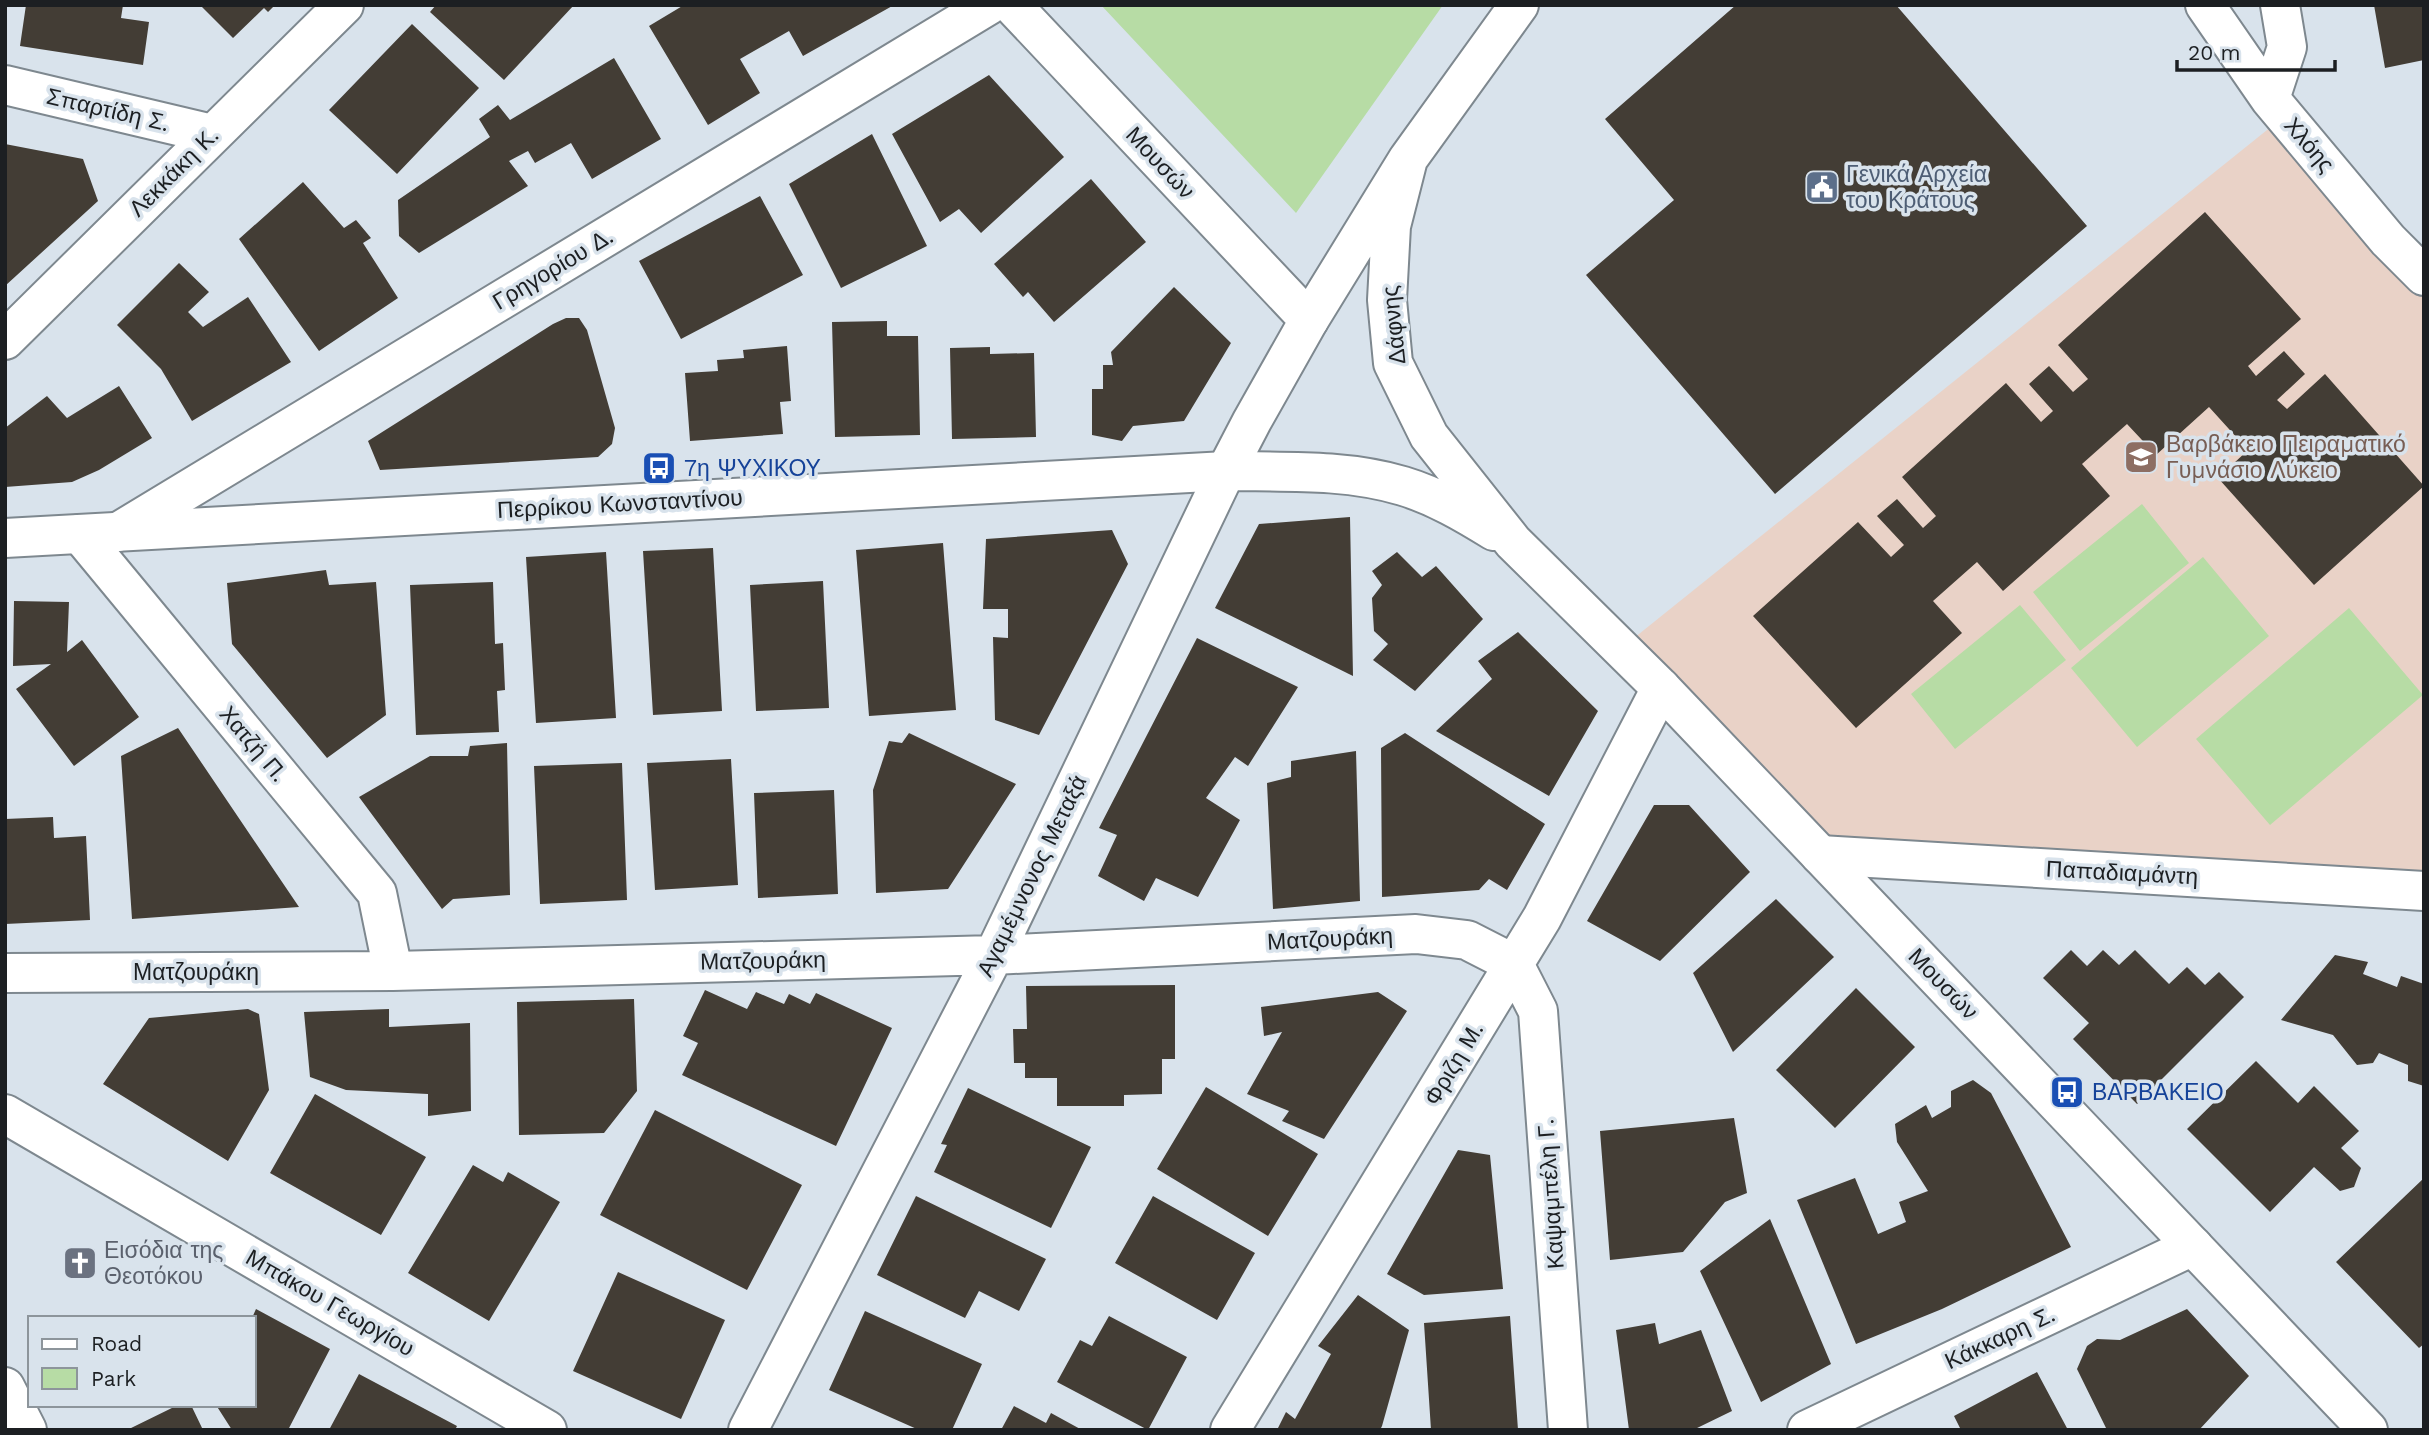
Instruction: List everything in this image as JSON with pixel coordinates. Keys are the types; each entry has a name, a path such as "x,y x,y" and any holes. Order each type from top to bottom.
{"street":[{"name":"Λεκκάκη Κ.","path":"5,340 344,5"},
{"name":"Γρηγορίου Δ.","path":"118,532 989,5"},
{"name":"Μουσών","path":"1012,5 1309,320"},
{"name":"Δάφνης","path":"1309,320 1408,159 1519,5"},
{"name":"Χλόης","path":"2205,5 2270,99 2388,240 2424,276"},
{"path":"2270,99 2287,47 2280,5"},
{"name":"Σπαρτίδη Σ.","path":"5,85 212,134"},
{"name":"Δάφνης","path":"1408,159 1391,226 1387,300 1393,363 1429,436 1513,542"},
{"name":"Αγαμέμνονος Μεταξά","path":"748,1430 995,955 1226,471 1309,320"},
{"name":"Περρίκου Κωνσταντίνου","path":"5,538 1226,471 1353,475 1402,486 1454,506 1513,542"},
{"name":"Χατζή Π.","path":"80,534 377,893 393,971"},
{"name":"Μουσών","path":"1513,542 1661,688 2368,1430"},
{"name":"Φριζη Μ.","path":"1230,1430 1542,918 1661,688"},
{"name":"Παπαδιαμάντη","path":"1820,855 2424,891"},
{"name":"Ματζουράκη","path":"5,973 393,971 995,955 1416,934 1467,940 1514,964"},
{"name":"Καψαμπέλη Γ.","path":"1514,964 1538,1011 1568,1430"},
{"name":"Μπάκου Γεωργίου","path":"5,1114 547,1430"},
{"name":"Κάκκαρη Σ.","path":"1807,1430 2193,1246"},
{"path":"5,1387 27,1430"}],"shaded area":[{"name":"Βαρβάκειο Πειραματικό Γυμνάσιο Λύκειο","path":"2287,114 2424,277 2424,880 1822,844 1634,638"}],"green space":[{"path":"1101,5 1443,5 1296,213"},
{"path":"2142,504 2189,563 2080,651 2033,592"},
{"path":"2203,557 2269,636 2137,747 2071,668"},
{"path":"2020,605 2066,660 1955,749 1911,694"},
{"path":"2349,608 2423,695 2270,825 2196,739"}],"building":[{"path":"26,5 123,5 121,18 149,22 143,65 20,46"},
{"path":"200,5 275,5 268,12 264,8 233,38"},
{"path":"436,5 574,5 504,80 430,12"},
{"path":"684,5 894,5 803,56 789,31 740,59 760,93 708,125 649,26"},
{"path":"1736,5 1896,5 2087,226 1775,494 1586,275 1674,200 1605,119"},
{"path":"2374,5 2424,5 2424,60 2385,68"},
{"path":"412,24 479,88 397,174 329,110"},
{"path":"614,58 661,139 592,179 571,143 535,163 528,151 509,161 528,186 419,253 399,236 398,200 490,137 479,119 498,105 510,120"},
{"path":"989,75 1064,157 981,233 959,209 940,222 892,134"},
{"path":"872,134 927,246 841,288 789,184"},
{"path":"5,144 83,159 98,201 5,286"},
{"path":"1091,179 1146,242 1054,322 1028,292 1023,297 994,264"},
{"path":"303,182 344,228 356,220 371,238 363,243 398,298 319,351 239,239"},
{"path":"760,196 803,275 681,339 639,261"},
{"path":"2205,212 2301,319 2248,366 2256,376 2284,351 2305,374 2277,400 2287,409 2325,374 2424,486 2314,585 2218,478 2248,450 2209,407 2156,455 2127,424 2082,464 2110,496 2003,591 1977,562 1933,601 1962,633 1856,728 1753,616 1858,522 1891,557 1904,545 1877,516 1897,499 1923,528 1936,516 1902,477 2006,383 2041,422 2053,411 2029,384 2049,366 2073,392 2088,379 2058,345"},
{"path":"179,263 209,292 188,312 203,327 248,297 291,362 192,421 161,369 117,325"},
{"path":"1174,287 1231,343 1184,421 1133,426 1122,441 1092,435 1092,389 1103,389 1103,365 1113,365 1111,352"},
{"path":"566,318 579,318 587,330 615,428 612,444 598,457 380,470 368,441"},
{"path":"887,321 887,336 918,336 920,435 835,437 832,322"},
{"path":"787,346 791,401 780,402 783,434 690,441 685,373 718,371 717,360 744,358 743,350"},
{"path":"990,347 990,354 1034,353 1036,437 952,439 950,348"},
{"path":"119,386 152,438 99,470 72,482 5,487 5,428 47,396 67,418"},
{"path":"1350,517 1353,676 1215,608 1259,524"},
{"path":"1112,530 1128,564 1039,735 995,720 993,637 1008,638 1008,609 983,609 986,539"},
{"path":"943,543 956,710 869,716 856,550"},
{"path":"713,548 722,711 653,715 643,551"},
{"path":"606,552 616,718 536,723 526,557"},
{"path":"1397,552 1422,577 1436,566 1483,619 1415,691 1373,660 1388,644 1374,631 1372,598 1382,585 1372,571"},
{"path":"326,570 329,585 376,582 386,715 327,758 232,644 227,583"},
{"path":"823,581 829,708 756,711 750,585"},
{"path":"493,582 495,644 503,643 505,690 497,691 499,732 416,735 410,585"},
{"path":"14,601 69,602 67,652 82,640 139,717 74,766 16,689 51,664 13,666"},
{"path":"1518,632 1598,711 1549,796 1436,731 1492,679 1478,661"},
{"path":"1197,638 1298,687 1248,766 1235,757 1206,798 1240,820 1198,897 1156,878 1144,901 1098,876 1117,835 1099,828"},
{"path":"178,728 299,907 132,919 121,756"},
{"path":"909,733 1016,784 948,889 876,893 873,790 889,741 902,743"},
{"path":"1405,733 1545,824 1507,890 1489,879 1479,890 1382,897 1381,748"},
{"path":"507,743 510,895 453,899 442,909 359,797 430,756 468,756 470,746"},
{"path":"1356,751 1360,901 1273,909 1267,783 1291,777 1291,761"},
{"path":"731,759 738,885 655,890 647,763"},
{"path":"622,763 627,900 540,904 534,766"},
{"path":"834,790 838,894 758,898 754,793"},
{"path":"1654,805 1689,805 1750,872 1660,961 1587,921"},
{"path":"53,817 54,838 86,836 90,920 5,924 5,819"},
{"path":"1776,899 1834,957 1733,1052 1693,973"},
{"path":"2071,950 2087,966 2103,950 2119,965 2135,950 2169,984 2187,967 2205,985 2219,972 2244,997 2137,1104 2073,1039 2089,1023 2043,978"},
{"path":"2335,955 2368,962 2363,974 2397,987 2401,976 2424,984 2424,1086 2408,1081 2408,1065 2379,1053 2373,1063 2357,1065 2333,1035 2281,1020"},
{"path":"1175,985 1175,1059 1162,1059 1162,1094 1124,1095 1124,1106 1057,1106 1057,1078 1025,1078 1025,1063 1014,1063 1013,1029 1027,1029 1026,986"},
{"path":"1856,988 1915,1047 1835,1128 1776,1070"},
{"path":"705,990 747,1009 756,992 784,1004 789,994 810,1004 816,993 892,1028 836,1146 682,1075 698,1043 683,1036"},
{"path":"1378,992 1407,1011 1324,1139 1282,1121 1289,1111 1247,1094 1282,1032 1264,1036 1261,1007"},
{"path":"634,999 637,1091 604,1133 519,1135 517,1002"},
{"path":"248,1009 259,1014 269,1090 228,1161 103,1084 149,1018"},
{"path":"389,1009 389,1027 470,1023 471,1111 428,1116 428,1094 346,1090 310,1077 304,1012"},
{"path":"2256,1061 2298,1103 2314,1086 2359,1131 2341,1148 2361,1168 2354,1187 2340,1191 2314,1167 2270,1212 2187,1129"},
{"path":"1973,1080 1991,1093 2071,1247 1942,1309 1856,1344 1797,1200 1855,1178 1878,1234 1906,1222 1899,1202 1928,1191 1897,1142 1895,1124 1926,1105 1932,1118 1951,1107 1951,1091"},
{"path":"1206,1087 1318,1154 1268,1236 1157,1169"},
{"path":"968,1088 1091,1147 1051,1228 934,1172 947,1145 941,1144"},
{"path":"315,1094 426,1157 381,1235 270,1173"},
{"path":"655,1110 802,1185 747,1290 600,1215"},
{"path":"1734,1118 1747,1193 1725,1202 1683,1252 1610,1260 1600,1131"},
{"path":"1458,1150 1490,1155 1503,1289 1424,1295 1387,1274"},
{"path":"473,1165 503,1182 508,1172 560,1202 489,1321 408,1273"},
{"path":"2424,1178 2424,1344 2419,1348 2336,1262"},
{"path":"916,1196 1046,1259 1019,1311 979,1291 965,1318 877,1275"},
{"path":"1153,1196 1255,1253 1217,1320 1115,1263"},
{"path":"1770,1219 1831,1364 1761,1402 1700,1271"},
{"path":"618,1272 725,1320 681,1419 573,1371"},
{"path":"1358,1295 1409,1330 1380,1430 1277,1430 1286,1412 1295,1419 1331,1354 1318,1346"},
{"path":"256,1309 330,1349 288,1430 232,1430 217,1407 256,1407 256,1316 253,1316"},
{"path":"2187,1309 2249,1376 2199,1430 2107,1430 2077,1369 2087,1346 2097,1339 2120,1340"},
{"path":"865,1311 982,1364 952,1430 919,1430 829,1390"},
{"path":"1109,1316 1187,1357 1148,1430 1057,1382 1080,1340 1092,1346"},
{"path":"1510,1316 1518,1430 1431,1430 1424,1323"},
{"path":"1655,1323 1659,1344 1701,1330 1732,1411 1693,1430 1629,1430 1616,1330"},
{"path":"2037,1372 2068,1430 1961,1430 1954,1416"},
{"path":"359,1374 457,1426 455,1430 329,1430"},
{"path":"1014,1406 1046,1423 1051,1413 1082,1430 1001,1430"},
{"path":"174,1407 192,1407 203,1430 127,1430"}],"place":[{"name":"Γενικά Αρχεία του Κράτους","path":"1822,187"},
{"name":"Βαρβάκειο Πειραματικό Γυμνάσιο Λύκειο","path":"2141,457"},
{"name":"7η ΨΥΧΙΚΟΥ","path":"659,468"},
{"name":"ΒΑΡΒΑΚΕΙΟ","path":"2067,1092"},
{"name":"Εισόδια της Θεοτόκου","path":"80,1263"}]}
